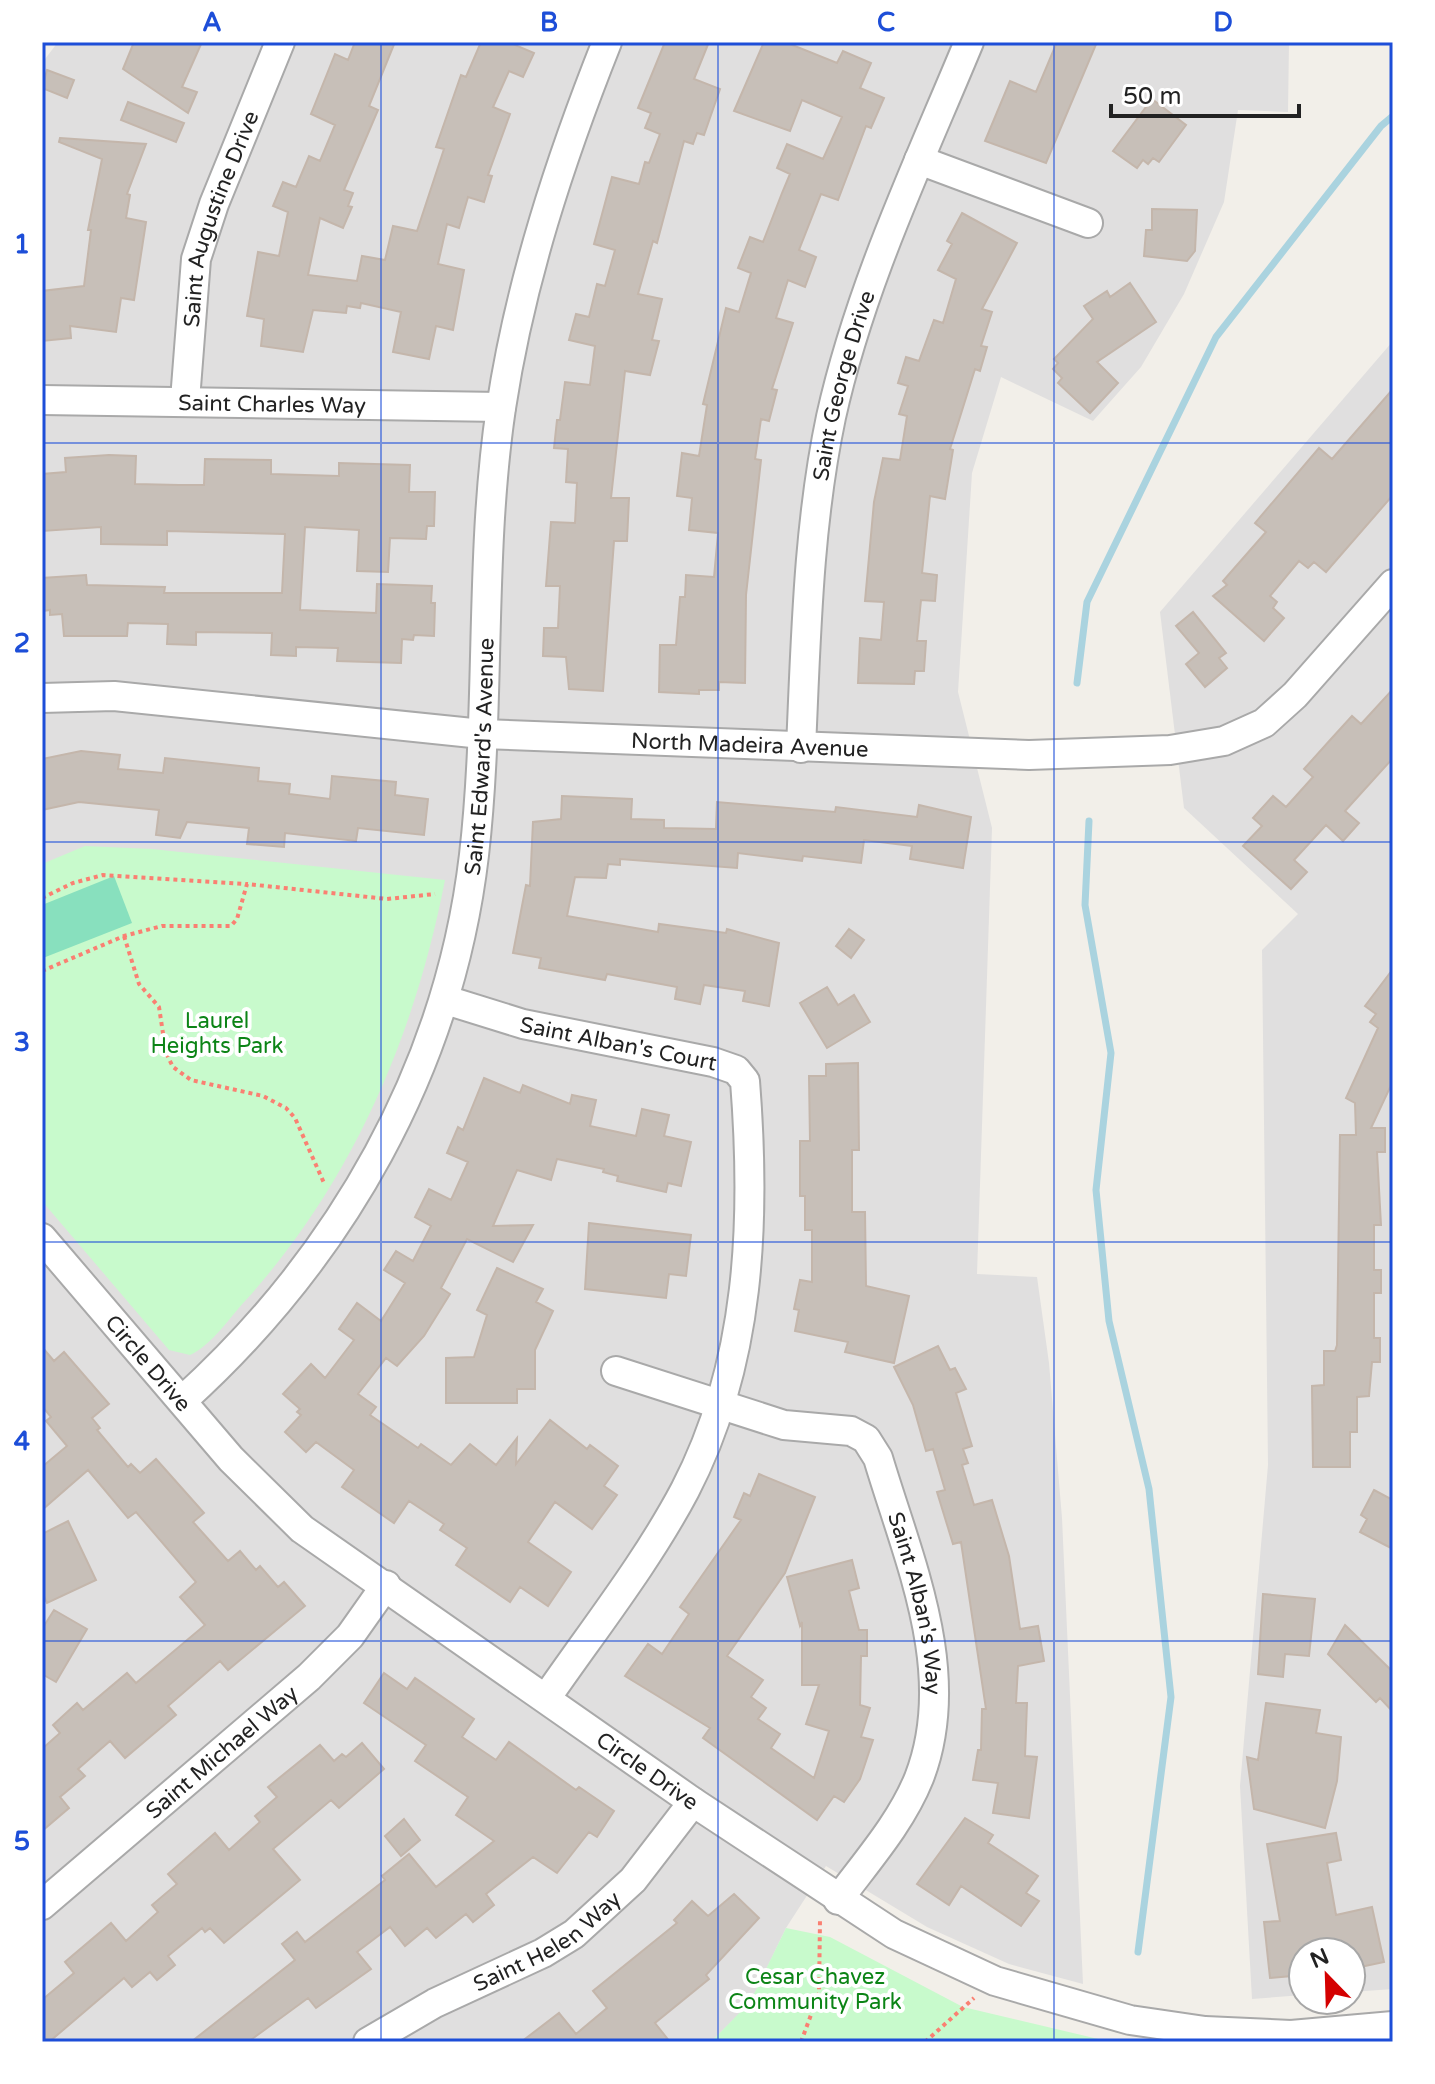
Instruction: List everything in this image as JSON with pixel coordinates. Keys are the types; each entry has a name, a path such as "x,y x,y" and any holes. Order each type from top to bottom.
{"street":[{"name":"Saint Augustine Drive","path":"185,400 196,259 214,204 280,42"},
{"name":"Saint Edward's Avenue","path":"183,1400 272,1310 345,1213 398,1118 446,1000 471,879 482,734 490,540 501,407 543,217 607,42"},
{"name":"Saint George Drive","path":"801,748 814,520 832,416 867,291 969,42"},
{"path":"919,160 1088,223"},
{"name":"Saint Charles Way","path":"42,400 501,407"},
{"name":"North Madeira Avenue","path":"42,698 114,696 482,734 801,748 1063,755 1170,750 1224,741 1264,723 1279,712 1393,584"},
{"name":"Saint Alban's Court","path":"446,1000 523,1024 713,1062 742,1074 747,1112 748,1259 737,1335 718,1405 697,1464 668,1519 547,1697"},
{"name":"Circle Drive","path":"42,1238 279,1510 693,1802 894,1934 995,1981 1091,2011 1182,2029 1291,2035 1393,2026"},
{"path":"616,1371 718,1405"},
{"name":"Saint Alban's Way","path":"718,1405 797,1429 843,1430 866,1439 878,1458 925,1614 933,1701 926,1757 900,1813 835,1898"},
{"name":"Saint Michael Way","path":"42,1905 309,1677 350,1636 386,1585"},
{"name":"Saint Helen Way","path":"368,2042 435,2003 543,1953 574,1934 633,1880 693,1802"}],"path":[{"path":"42,898 73,883 103,875 247,884 387,899 435,894"},
{"path":"42,971 124,936 162,926 231,926 237,919 247,884"},
{"path":"124,936 139,984 159,1007 166,1053 173,1067 191,1080 263,1096 286,1108 295,1118 324,1183"},
{"path":"801,2042 819,1993 819,1922 835,1898"},
{"path":"925,2042 995,1981"}],"shaded area":[{"path":"58,42 1289,42 1288,112 1238,110 1224,202 1184,294 1141,367 1093,421 1001,377 972,473 958,692 992,828 977,1274 1037,1277 1049,1363 1062,1518 1083,1984 1009,1964 927,1927 826,1866 786,1928 750,2003 711,2042 42,2042 42,63"},
{"path":"1393,341 1393,1989 1367,1991 1367,1936 1287,1936 1287,1996 1252,1999 1240,1786 1268,1465 1262,950 1298,914 1184,808 1160,612"}],"green space":[{"name":"Laurel Heights Park","path":"85,846 152,849 445,880 432,938 397,1050 348,1156 284,1254 220,1330 206,1345 190,1355 169,1350 42,1201 42,864"},
{"path":"114,876 132,923 43,958 42,905"},
{"name":"Cesar Chavez Community Park","path":"786,1928 830,1937 963,2007 1111,2042 711,2042 750,2002"}],"building":[{"path":"134,42 202,42 182,87 197,92 188,113 123,69"},
{"path":"355,42 395,42 369,106 378,110 344,190 353,193 348,206 352,207 343,228 320,218 308,275 357,281 362,256 385,260 393,226 417,231 444,149 436,147 461,75 466,77 481,42 508,42 534,53 523,77 509,71 493,107 510,114 488,175 492,176 484,202 468,197 459,228 447,224 438,264 464,270 453,330 436,326 429,359 393,352 401,312 361,303 360,308 347,306 346,313 313,310 303,352 261,346 264,319 247,316 258,252 279,256 288,212 273,206 283,182 296,187 309,156 320,161 335,125 311,114 335,54 348,60"},
{"path":"665,42 709,42 694,79 720,89 704,135 697,133 693,144 684,141 657,243 653,241 638,294 662,299 652,340 659,341 650,375 625,371 611,498 629,498 627,541 614,541 603,691 569,689 566,657 543,656 544,628 558,628 560,586 546,586 551,522 575,523 577,483 566,482 568,449 554,448 557,420 560,420 565,382 590,385 595,346 569,340 576,314 589,317 597,284 605,286 615,250 594,244 612,177 639,184 645,162 649,163 660,134 645,128 651,113 638,108"},
{"path":"764,42 785,42 837,63 843,51 871,63 860,88 884,98 871,128 866,126 838,200 821,194 799,250 816,257 805,287 788,280 776,318 793,323 772,389 777,390 769,421 761,419 755,459 761,460 746,595 745,683 719,682 719,690 699,690 699,694 659,692 660,645 676,645 680,597 685,597 686,575 714,577 718,533 689,530 692,498 677,496 682,453 699,456 707,405 703,404 726,308 739,312 751,273 738,268 750,237 763,242 790,174 777,168 787,144 823,159 842,117 802,100 790,131 734,111"},
{"path":"1057,42 1097,42 1046,163 985,141 1010,81 1036,92"},
{"path":"47,70 74,80 67,98 42,88"},
{"path":"1152,99 1186,125 1159,162 1153,158 1148,164 1143,160 1137,168 1113,151"},
{"path":"128,102 184,123 176,142 121,120"},
{"path":"60,138 146,144 127,194 130,195 126,218 146,222 134,300 121,298 116,332 70,326 71,338 42,341 42,291 84,286 91,230 88,230 102,159 59,142"},
{"path":"1152,209 1197,210 1195,251 1187,261 1144,256 1146,230 1152,230"},
{"path":"962,213 1017,243 982,309 992,312 981,346 987,347 980,371 975,369 950,449 953,450 945,499 930,496 922,573 937,575 935,601 921,600 917,641 926,641 924,671 915,671 914,684 858,683 860,638 881,640 884,602 865,601 874,502 883,458 900,460 907,416 899,414 908,386 898,383 906,357 919,361 934,320 943,323 956,279 938,270 952,244 947,241"},
{"path":"1130,283 1156,322 1097,362 1118,383 1090,413 1058,383 1062,378 1053,369 1058,363 1054,359 1093,319 1084,306 1107,291 1110,297"},
{"path":"1393,389 1393,495 1326,572 1314,562 1308,568 1299,561 1270,596 1277,602 1273,608 1284,618 1264,641 1213,596 1227,585 1223,581 1266,532 1255,523 1319,448 1332,459"},
{"path":"136,456 135,484 204,485 205,459 271,460 271,474 339,476 339,463 410,465 409,492 435,492 434,526 427,526 426,539 390,538 388,572 357,571 359,530 305,527 300,610 376,613 377,584 432,586 434,636 414,635 413,640 402,639 401,663 337,661 338,648 296,647 296,656 271,655 272,633 196,632 196,645 167,644 168,624 128,623 127,636 64,636 62,614 50,615 50,610 42,611 42,578 86,575 87,585 165,587 164,593 282,593 285,534 167,531 167,545 101,544 101,527 42,531 42,474 66,472 65,458"},
{"path":"1193,612 1226,653 1219,658 1227,668 1205,687 1186,664 1199,653 1176,626"},
{"path":"1393,689 1393,758 1345,811 1359,823 1343,841 1326,825 1294,860 1307,872 1291,889 1243,846 1262,826 1253,818 1273,796 1286,807 1313,777 1304,769 1331,739 1352,716 1361,724"},
{"path":"81,751 120,755 118,769 163,773 165,758 259,768 258,781 290,784 289,794 330,799 332,776 396,782 395,795 428,799 424,835 358,828 356,841 285,833 284,847 247,844 249,828 187,822 180,838 156,835 159,810 79,802 42,810 42,759"},
{"path":"562,796 632,799 631,819 664,820 664,828 716,829 717,802 835,812 836,807 917,817 919,805 971,817 963,868 910,859 912,846 864,840 861,863 803,856 802,861 738,853 737,868 620,859 620,865 608,864 606,878 575,877 567,916 658,932 659,924 726,933 727,929 779,943 769,1006 743,1001 745,991 704,985 700,1004 675,999 677,987 607,974 605,980 539,968 541,958 513,953 526,885 530,886 533,822 561,819"},
{"path":"849,929 864,940 851,958 836,946"},
{"path":"1393,969 1393,1081 1371,1128 1385,1128 1385,1152 1377,1152 1381,1225 1374,1225 1374,1270 1381,1270 1381,1293 1374,1293 1374,1338 1380,1338 1380,1362 1372,1362 1369,1396 1357,1397 1357,1432 1350,1432 1350,1467 1313,1467 1312,1386 1324,1385 1324,1351 1335,1351 1337,1345 1340,1135 1356,1135 1355,1103 1346,1098 1378,1028 1370,1022 1376,1014 1365,1006"},
{"path":"827,987 838,1005 854,995 870,1022 827,1048 800,1003"},
{"path":"858,1063 859,1150 852,1150 852,1212 865,1212 866,1286 909,1296 894,1363 845,1352 848,1342 795,1331 799,1310 794,1309 800,1280 812,1282 812,1230 805,1230 805,1196 800,1196 800,1141 810,1141 809,1076 826,1076 826,1064"},
{"path":"484,1078 520,1093 523,1085 570,1104 572,1095 596,1100 590,1126 636,1136 642,1109 669,1115 664,1136 691,1142 681,1186 668,1183 666,1192 617,1181 618,1176 603,1172 604,1169 557,1159 551,1180 517,1170 493,1226 533,1225 513,1262 467,1239 441,1288 450,1294 424,1336 397,1366 386,1358 358,1394 376,1407 370,1415 418,1448 421,1444 451,1465 470,1444 496,1465 517,1438 516,1464 550,1420 587,1449 590,1445 618,1466 604,1486 617,1495 592,1529 555,1502 528,1542 571,1572 548,1606 520,1587 510,1602 456,1565 467,1548 440,1530 444,1524 409,1501 394,1523 342,1487 354,1470 316,1442 306,1452 285,1432 301,1415 297,1412 300,1409 283,1394 311,1364 325,1378 354,1340 339,1329 357,1303 381,1321 405,1283 384,1270 396,1251 413,1261 431,1226 415,1217 429,1189 451,1200 468,1162 447,1153 458,1127 463,1130"},
{"path":"589,1223 691,1235 686,1276 669,1274 666,1298 585,1289"},
{"path":"497,1268 543,1289 536,1302 553,1311 535,1350 535,1389 517,1389 517,1403 446,1403 446,1358 474,1357 487,1315 477,1310"},
{"path":"938,1346 950,1370 955,1368 966,1389 956,1393 972,1446 963,1449 968,1463 962,1465 974,1505 992,1500 1009,1556 1020,1629 1038,1626 1044,1661 1018,1666 1016,1703 1027,1703 1025,1756 1037,1757 1029,1818 993,1813 998,1783 973,1780 978,1750 981,1750 982,1709 986,1709 961,1542 953,1544 937,1492 945,1490 933,1449 926,1451 913,1405 894,1367"},
{"path":"42,1347 54,1361 64,1352 109,1404 92,1418 100,1428 97,1430 128,1467 131,1464 140,1473 156,1459 204,1513 193,1522 228,1561 240,1551 256,1570 260,1566 278,1587 284,1582 305,1606 228,1670 220,1661 168,1706 176,1715 125,1758 110,1741 78,1769 85,1776 60,1797 69,1808 42,1831 42,1749 60,1733 53,1725 77,1703 83,1710 127,1673 136,1683 205,1625 180,1597 196,1582 136,1512 128,1518 88,1470 42,1510 42,1467 67,1446 46,1421 51,1417 42,1406"},
{"path":"759,1474 815,1497 785,1573 727,1656 763,1680 751,1697 766,1708 758,1719 780,1734 771,1748 814,1778 829,1731 806,1724 819,1685 802,1685 802,1622 800,1626 787,1577 852,1560 859,1588 849,1591 859,1630 867,1630 867,1656 861,1656 860,1705 870,1708 861,1737 873,1740 860,1779 844,1802 834,1796 817,1820 703,1738 710,1728 625,1676 648,1644 662,1654 689,1614 680,1607 741,1520 734,1517 744,1493 750,1496"},
{"path":"1374,1490 1393,1500 1393,1549 1360,1532 1367,1519 1361,1515"},
{"path":"68,1521 96,1580 47,1603 42,1592 42,1534"},
{"path":"1263,1594 1315,1599 1309,1656 1285,1654 1283,1677 1258,1674"},
{"path":"54,1610 87,1629 56,1682 42,1674 42,1629"},
{"path":"1345,1625 1393,1672 1393,1712 1380,1698 1376,1702 1328,1654"},
{"path":"384,1673 407,1689 415,1678 474,1719 462,1737 496,1760 509,1742 576,1790 579,1787 614,1811 597,1837 589,1832 557,1873 533,1857 486,1894 494,1905 473,1922 466,1914 436,1938 427,1928 405,1946 390,1927 357,1952 371,1969 316,2008 308,1998 248,2042 191,2042 295,1960 282,1944 297,1932 305,1942 385,1880 382,1876 409,1854 436,1887 494,1841 456,1815 468,1797 415,1761 426,1745 364,1703"},
{"path":"1266,1703 1320,1710 1316,1733 1341,1737 1337,1781 1325,1828 1254,1809 1247,1757 1258,1760"},
{"path":"362,1743 384,1769 339,1808 331,1800 273,1849 300,1880 224,1943 210,1928 205,1932 202,1928 168,1956 175,1965 157,1980 150,1972 132,1987 124,1978 49,2042 42,2042 42,2000 74,1973 65,1962 111,1923 126,1941 158,1912 152,1905 177,1884 168,1874 215,1833 229,1850 260,1822 255,1816 277,1797 268,1787 320,1745 334,1761 342,1754 346,1757"},
{"path":"965,1818 993,1835 988,1843 1038,1876 1026,1893 1039,1901 1021,1926 961,1886 949,1905 917,1884"},
{"path":"404,1819 420,1840 401,1856 385,1836"},
{"path":"1336,1833 1341,1860 1327,1863 1336,1915 1372,1907 1384,1962 1367,1966 1367,1936 1287,1936 1287,1976 1270,1978 1264,1922 1280,1921 1267,1844"},
{"path":"734,1894 759,1918 706,1975 709,1979 655,2023 670,2042 521,2042 559,2013 576,2034 607,2008 593,1991 677,1923 674,1920 692,1901 708,1916"}],"waterway":[{"path":"1077,683 1087,602 1216,337 1381,126 1393,116"},
{"path":"1089,821 1085,905 1111,1053 1096,1190 1109,1321 1149,1489 1171,1697 1138,1952"}]}
